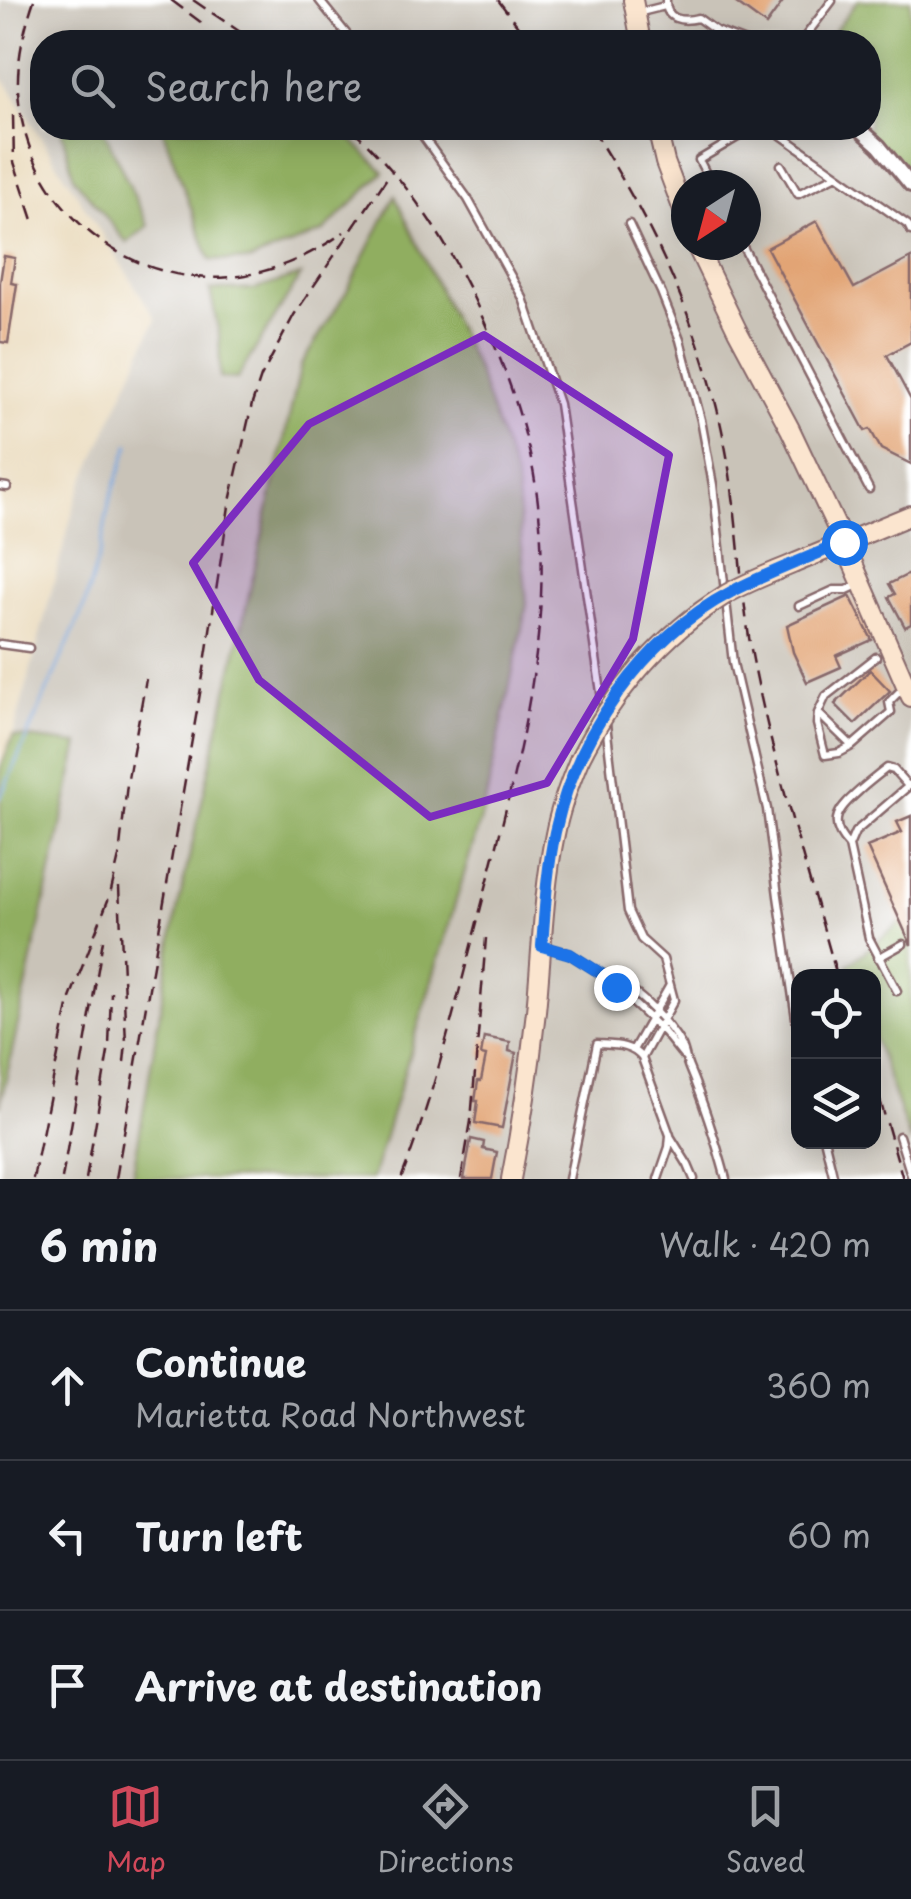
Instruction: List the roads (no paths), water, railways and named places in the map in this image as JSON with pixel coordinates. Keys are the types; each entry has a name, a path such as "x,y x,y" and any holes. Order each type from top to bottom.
{"street":[{"path":"660,140 671,178"},
{"path":"872,140 911,186"},
{"path":"703,260 844,542 909,692"},
{"path":"511,1179 521,1128 555,832 578,760 595,726 648,656 690,618 728,593 911,515"}],"lane":[{"path":"320,0 344,30"},
{"path":"810,30 832,1"},
{"path":"641,8 665,3 672,17 684,22 698,18 715,30"},
{"path":"426,140 468,199 523,298 559,404 604,712 628,911 640,939 663,960 674,1000 642,1058"},
{"path":"704,170 699,160 733,140"},
{"path":"788,140 908,225 911,231"},
{"path":"780,165 798,194 837,175"},
{"path":"628,224 680,340 702,420 720,534 733,663 767,809 791,985"},
{"path":"750,260 869,490"},
{"path":"799,606 861,583"},
{"path":"0,644 29,648"},
{"path":"876,657 826,696 817,724 825,755 852,746 891,712 889,702 898,691 909,692"},
{"path":"818,713 852,746"},
{"path":"849,846 856,832 909,785 894,770 887,768 840,808 837,820 840,837 849,846 869,938 897,991"},
{"path":"878,958 903,944"},
{"path":"542,946 570,954 620,983 639,997 661,1024 685,1058 726,1179"},
{"path":"633,1050 670,984"},
{"path":"569,1179 597,1044 625,1046 642,1058 670,1135 694,1179"},
{"path":"658,1179 670,1135"},
{"path":"900,1136 911,1175"},
{"path":"827,1149 834,1179"}],"waterway":[{"path":"0,798 84,607 109,503 129,445"}],"railway":[{"path":"34,0 19,67 18,90 25,132 40,171 62,205 91,234 125,256 163,271 203,278 272,269 344,232"},
{"path":"171,0 202,23"},
{"path":"193,0 237,30"},
{"path":"498,0 521,30"},
{"path":"13,115 14,162 34,223"},
{"path":"363,140 408,191 440,237 468,286 495,347 530,455 542,568 539,625 522,737 446,1042 401,1179"},
{"path":"599,140 637,205 676,285 706,368 727,456 761,700 835,969"},
{"path":"116,1179 229,506 252,404 261,377 294,315 391,172"},
{"path":"33,1179 69,1001 110,895 119,857 127,784 146,679"},
{"path":"119,887 124,1062"},
{"path":"461,1179 471,1121 486,938"},
{"path":"62,1179 103,940"},
{"path":"86,1179 109,1046 111,992"},
{"path":"881,1103 903,1179"}]}
